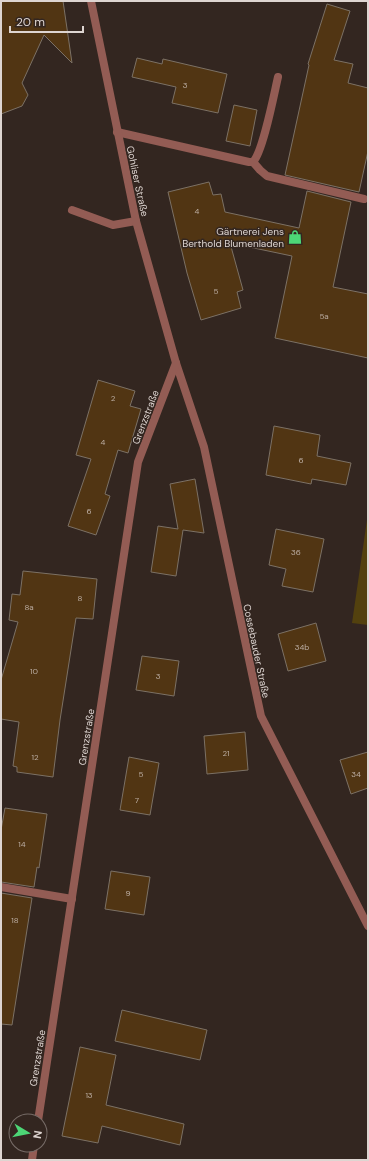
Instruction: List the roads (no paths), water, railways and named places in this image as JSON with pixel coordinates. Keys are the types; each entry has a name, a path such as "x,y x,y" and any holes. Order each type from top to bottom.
{"street":[{"name":"Gohliser Straße","path":"91,1 136,221 176,362"},
{"path":"253,162 256,159 262,142 278,77"},
{"path":"117,132 253,162 267,176 364,200"},
{"path":"72,210 113,225 136,221"},
{"name":"Grenzstraße","path":"39,1113 138,462 176,362"},
{"name":"Cossebauder Straße","path":"176,362 204,447 261,716 368,926"},
{"path":"1,887 72,899"}],"place":[{"name":"Gärtnerei Jens Berthold Blumenladen","path":"295,237"}]}
